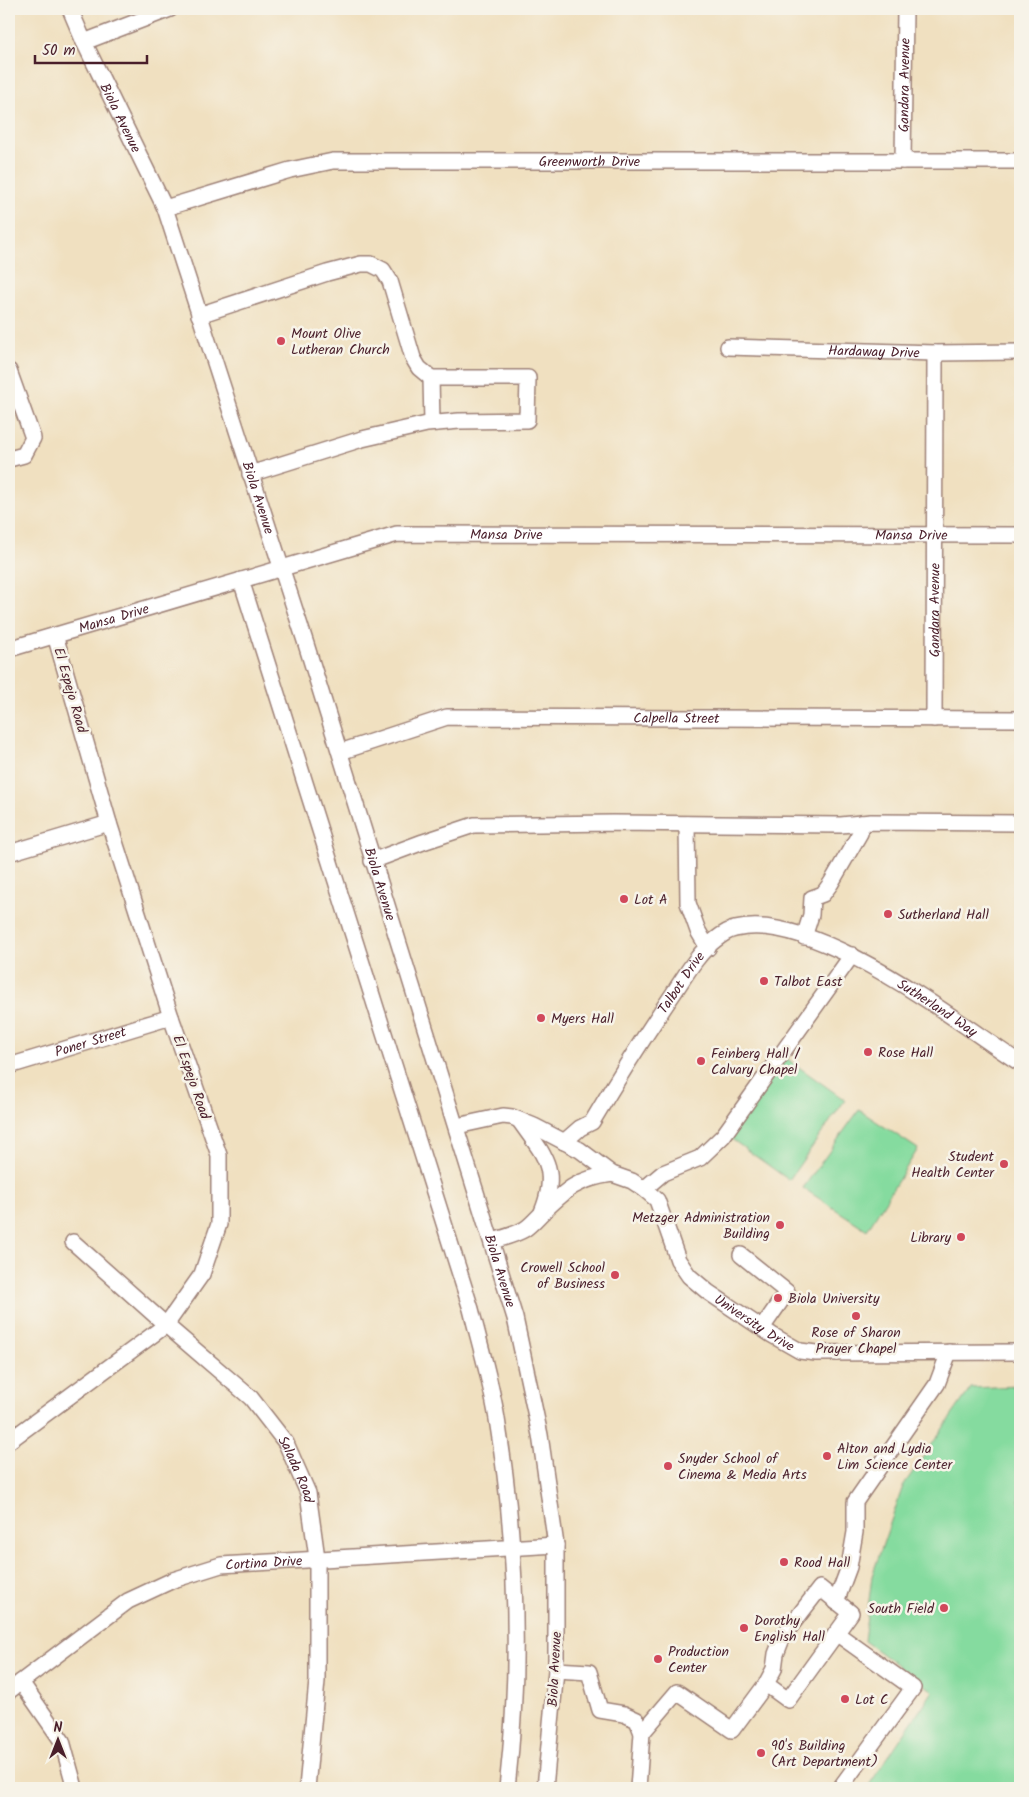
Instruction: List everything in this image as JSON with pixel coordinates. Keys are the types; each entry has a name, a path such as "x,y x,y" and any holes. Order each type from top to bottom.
{"street":[{"name":"Biola Avenue","path":"70,9 84,42 165,208 340,752 372,861 457,1126 515,1318 540,1434 556,1545 556,1670 545,1788"},
{"path":"84,42 170,9"},
{"name":"Gandara Avenue","path":"903,161 905,9"},
{"name":"Greenworth Drive","path":"165,208 290,170 333,161 1020,161"},
{"path":"199,315 327,273 361,264 371,264 383,270 390,281 413,358 419,368 431,378 528,378 527,420 432,423 362,439 250,474"},
{"name":"Hardaway Drive","path":"728,347 935,353 1020,352"},
{"name":"Gandara Avenue","path":"934,719 935,353"},
{"path":"9,371 33,438 24,455 9,459"},
{"path":"431,378 432,423"},
{"name":"Mansa Drive","path":"9,649 397,534 1020,535"},
{"path":"241,580 471,1309 497,1418 513,1548 516,1617 515,1687 507,1788"},
{"name":"El Espejo Road","path":"9,1441 166,1326 202,1274 219,1224 219,1155 171,1017 109,823 55,635"},
{"name":"Calpella Street","path":"340,752 447,717 1020,719"},
{"path":"9,853 109,823"},
{"path":"804,937 811,915 812,898 823,894 831,883 860,833 861,823"},
{"path":"372,861 474,825 1020,823"},
{"path":"687,824 688,903 698,931 708,948"},
{"name":"Talbot Drive","path":"564,1142 580,1128 592,1122 638,1046 693,964 714,941 733,929 775,928 829,945 852,956"},
{"path":"644,1189 663,1173 700,1158 723,1136 852,956"},
{"name":"Sutherland Way","path":"852,956 907,987 1020,1063"},
{"name":"Poner Street","path":"9,1066 171,1017"},
{"name":"University Drive","path":"457,1126 503,1116 518,1119 580,1150 612,1174 632,1181 657,1200 678,1260 689,1276 708,1292 800,1351 816,1353 949,1352 1018,1347"},
{"path":"518,1119 543,1153 548,1165 550,1177 549,1190 542,1213"},
{"path":"492,1241 527,1228 576,1184 591,1177 612,1174"},
{"name":"Salada Road","path":"73,1242 166,1326 251,1398 286,1443 308,1493 318,1558 317,1681 308,1788"},
{"path":"741,1255 786,1292 762,1328"},
{"path":"836,1602 849,1567 855,1532 855,1502 937,1384 949,1352"},
{"name":"Cortina Drive","path":"15,1687 128,1601 173,1580 221,1565 556,1545"},
{"path":"642,1733 677,1692 732,1730 766,1684 774,1669 776,1654 783,1636 820,1588 851,1614 788,1700 766,1684"},
{"path":"836,1633 913,1688 840,1788"},
{"path":"556,1670 589,1672 600,1710 624,1714 637,1720 642,1733 638,1788"},
{"path":"15,1687 62,1741 75,1788"}],"green space":[{"path":"786,1058 845,1100 789,1180 730,1138"},
{"path":"859,1110 918,1149 867,1230 803,1188"},
{"name":"South Field","path":"1020,1386 1020,1788 867,1788 933,1691 864,1641 872,1576 903,1486 971,1388"}],"place":[{"name":"Mount Olive Lutheran Church","path":"281,341"},
{"name":"Lot A","path":"624,899"},
{"name":"Sutherland Hall","path":"888,914"},
{"name":"Talbot East","path":"764,981"},
{"name":"Myers Hall","path":"541,1018"},
{"name":"Rose Hall","path":"868,1052"},
{"name":"Feinberg Hall / Calvary Chapel","path":"701,1061"},
{"name":"Student Health Center","path":"1004,1164"},
{"name":"Metzger Administration Building","path":"780,1225"},
{"name":"Library","path":"961,1237"},
{"name":"Crowell School of Business","path":"615,1275"},
{"name":"Biola University","path":"778,1298"},
{"name":"Rose of Sharon Prayer Chapel","path":"856,1316"},
{"name":"Alton and Lydia Lim Science Center","path":"827,1456"},
{"name":"Snyder School of Cinema & Media Arts","path":"668,1466"},
{"name":"Rood Hall","path":"784,1562"},
{"name":"South Field","path":"944,1608"},
{"name":"Dorothy English Hall","path":"744,1628"},
{"name":"Production Center","path":"658,1659"},
{"name":"Lot C","path":"845,1699"},
{"name":"90's Building (Art Department)","path":"761,1753"}]}
